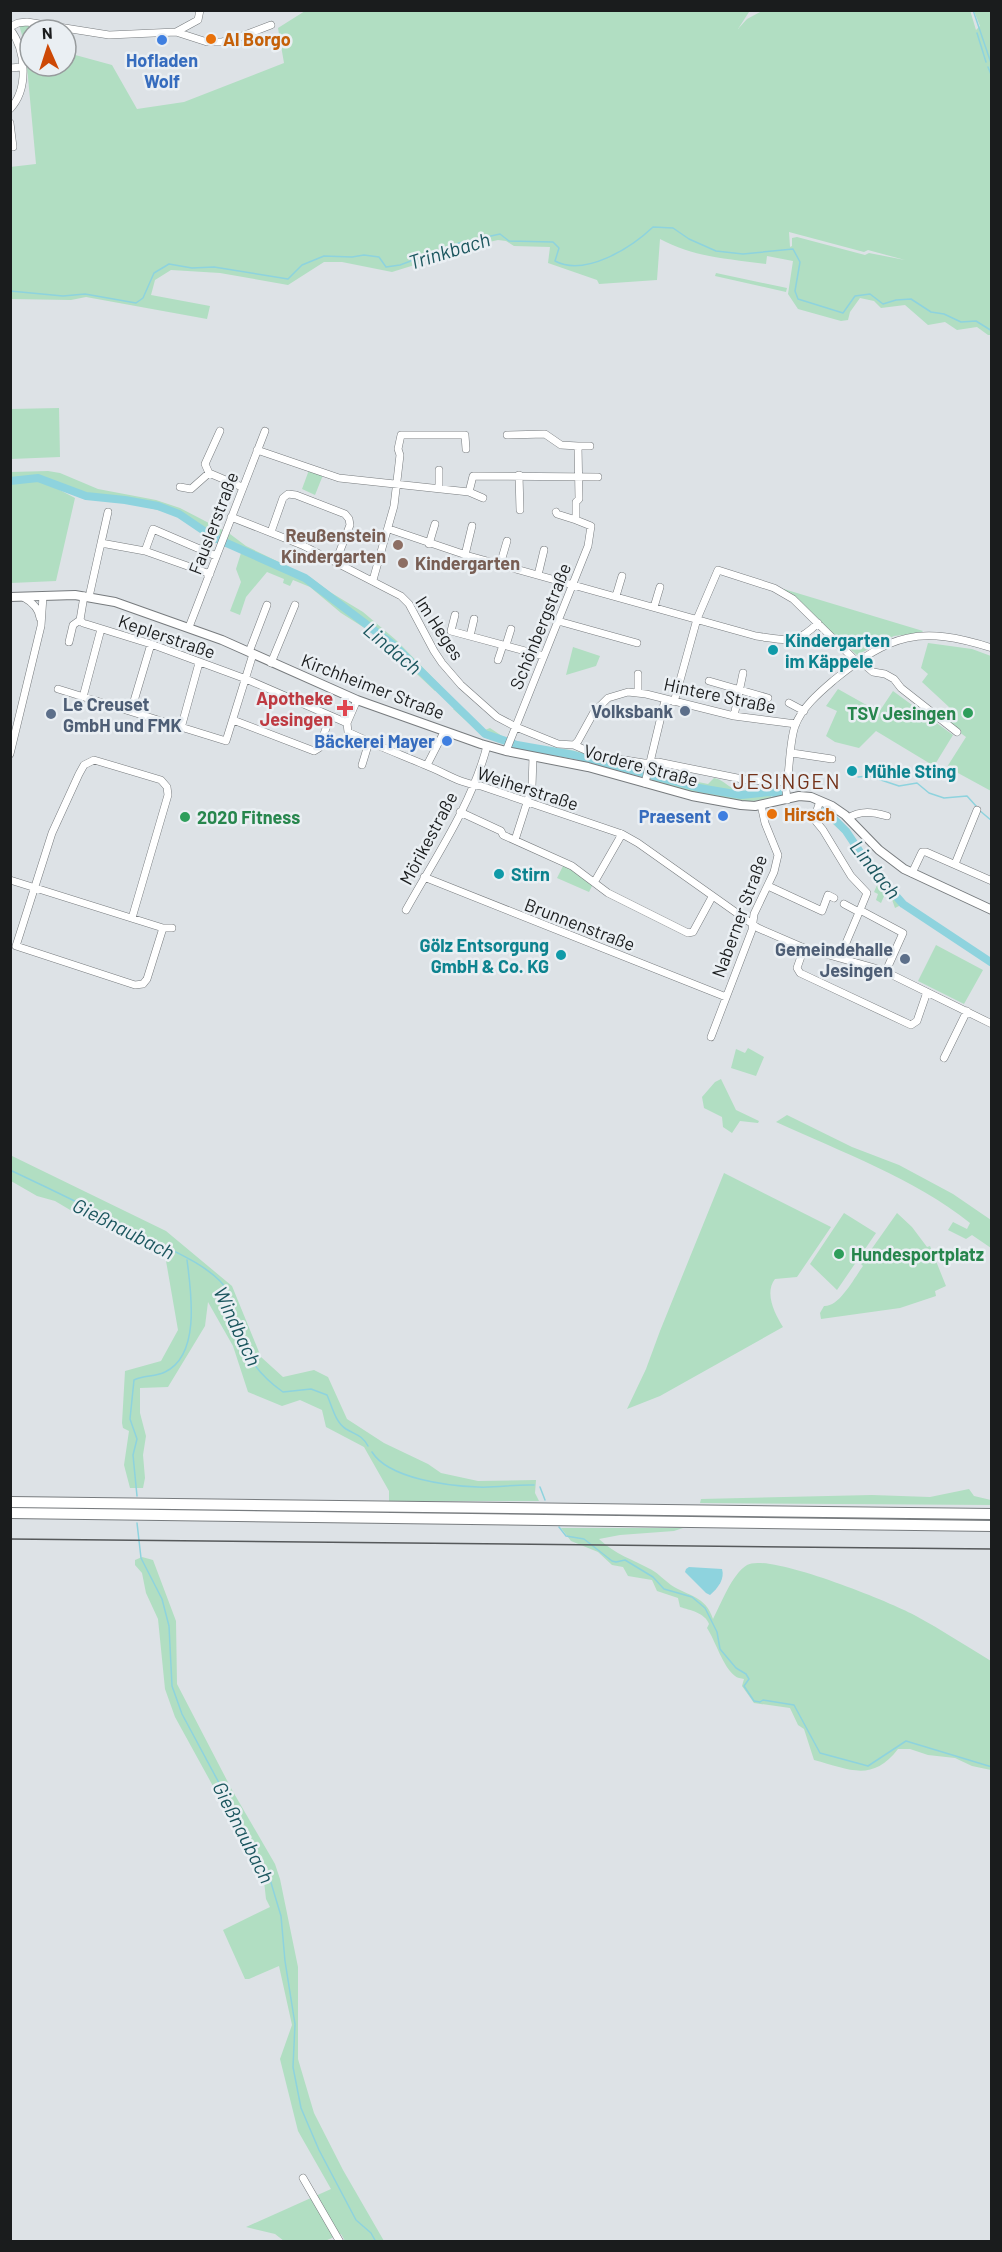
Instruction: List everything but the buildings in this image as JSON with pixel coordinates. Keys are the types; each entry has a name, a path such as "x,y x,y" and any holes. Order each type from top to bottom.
{"highway":[{"path":"10,1502 992,1514"},
{"path":"10,1513 992,1526"}],"main road":[{"name":"Kirchheimer Straße","path":"10,597 87,597 115,602 189,627 357,700 488,746"},
{"name":"Vordere Straße","path":"488,746 507,748 533,757 646,781 713,801 761,805 799,796 820,801"},
{"path":"820,801 832,806 848,818 886,856 912,873 992,910"}],"street":[{"path":"176,32 198,20 200,10"},
{"path":"18,41 10,28 18,23 27,22 109,35 176,32 207,42 222,42 271,25"},
{"path":"10,109 22,89 22,78"},
{"path":"10,123 13,147"},
{"path":"220,431 205,464 209,473 242,487"},
{"name":"Fauslerstraße","path":"189,627 265,431"},
{"path":"507,435 545,434 561,445 590,446"},
{"path":"373,580 394,506 401,435 465,435 466,449"},
{"path":"556,512 576,520 576,502 579,499 578,446"},
{"path":"257,450 339,478 469,492 483,498"},
{"path":"438,470 439,488"},
{"path":"180,487 191,489 209,473"},
{"path":"469,492 473,476 598,477"},
{"path":"519,476 520,510"},
{"path":"271,532 283,498 288,494 345,514 350,525 336,561"},
{"path":"69,642 73,625 80,620 87,597 108,512"},
{"name":"Im Heges","path":"231,517 336,561 401,596 407,602 434,651 461,685 514,730 558,744 574,745 592,753 650,766 658,762 747,780 788,782"},
{"name":"Schönbergstraße","path":"507,748 588,546 591,526 576,520"},
{"path":"429,544 435,524"},
{"path":"465,555 472,526"},
{"path":"145,551 153,529 216,556"},
{"path":"389,530 465,555 756,636 787,640 799,639 819,623"},
{"path":"501,565 507,541"},
{"path":"101,543 145,551 210,574"},
{"path":"538,575 544,550"},
{"path":"674,702 697,619 718,570 774,588 793,598 858,661 876,674 885,674 894,679 901,688 957,732"},
{"path":"616,596 622,576"},
{"path":"654,607 660,587"},
{"path":"22,596 39,612 41,626"},
{"path":"11,749 41,626 43,596"},
{"path":"58,689 226,741 267,605"},
{"path":"271,663 295,605"},
{"path":"455,615 452,631 544,656"},
{"name":"Keplerstraße","path":"80,620 101,630 151,644 246,679"},
{"path":"470,636 474,620"},
{"path":"558,621 638,643"},
{"path":"498,660 510,629"},
{"path":"83,697 101,630"},
{"path":"787,800 796,724 804,711 826,687 858,661 889,642 911,637 948,638 992,648"},
{"path":"131,711 151,644"},
{"path":"181,728 199,663"},
{"path":"734,716 743,673"},
{"name":"Hintere Straße","path":"638,674 638,692"},
{"name":"Weiherstraße","path":"246,679 347,723 348,732 369,742 467,784 481,786 622,834 753,925 774,937 886,972 992,1024"},
{"path":"708,681 768,698"},
{"name":"Hintere Straße","path":"574,745 594,712 608,698 620,693 638,692 734,716 765,722 796,724"},
{"path":"347,723 357,700"},
{"path":"646,781 665,700"},
{"path":"789,703 804,711"},
{"path":"233,720 314,751 319,748 330,717"},
{"path":"427,765 444,732"},
{"path":"362,765 369,742"},
{"name":"Mörikestraße","path":"406,910 460,812 483,764 488,746"},
{"path":"792,753 832,759"},
{"path":"515,840 532,786 533,757"},
{"path":"132,918 168,795 167,787 161,780 94,760 84,765 52,833 13,945 135,985 142,984 147,979 163,928"},
{"path":"814,819 820,801"},
{"name":"Naberner Straße","path":"711,1037 753,925 754,914 768,886 778,855 765,823 761,805"},
{"path":"956,864 977,810"},
{"path":"848,818 870,811 887,816"},
{"path":"460,812 572,866 595,881 608,893 688,933 693,932 712,897"},
{"path":"794,812 814,819 833,843 850,876 867,893 840,957"},
{"path":"595,881 622,834"},
{"path":"912,873 922,852 956,864 992,881"},
{"name":"Brunnenstraße","path":"424,877 726,997"},
{"path":"10,880 163,928 172,928"},
{"path":"768,886 822,911 828,895 834,898"},
{"path":"844,904 903,933 886,972"},
{"path":"804,948 798,968 800,973 911,1025 917,1020 927,992"},
{"path":"944,1058 967,1011"},
{"path":"303,2178 340,2241"}],"green space":[{"path":"970,10 976,30 980,26 974,11 991,11 991,335 977,327 957,330 945,322 928,325 905,305 881,308 874,301 860,298 850,312 848,320 841,321 798,309 788,294 793,261 767,256 766,264 725,259 685,250 660,239 657,280 599,284 597,280 548,263 550,247 514,246 506,241 498,240 436,254 421,263 392,272 342,262 324,262 288,285 220,273 171,270 155,280 151,295 210,306 207,319 86,297 71,300 10,299 10,167 36,164 28,78 78,78 78,56 112,65 137,109 184,102 284,63 278,28 305,11 753,11 749,12 738,29 747,19 762,11","holes":["789,232 864,252 868,250 905,260 869,253 865,255 797,237 792,238 790,247"]},
{"path":"716,273 787,288 786,292 715,276"},
{"path":"59,408 60,457 11,459 11,409"},
{"path":"309,470 323,475 315,495 302,489"},
{"path":"11,472 60,473 98,489 156,500 180,508 230,534 246,546 310,577 363,612 396,640 441,686 435,691 374,634 341,613 310,587 293,580 290,586 283,583 284,579 267,572 246,597 240,615 230,611 241,582 236,569 241,553 216,541 177,515 123,501 84,499 56,488 75,498 56,581 11,583"},
{"path":"777,587 923,631 894,636 857,655"},
{"name":"TSV Jesingen","path":"928,643 972,649 991,656 991,791 947,767 966,737 940,718 949,707 922,682 928,674 921,668"},
{"path":"573,647 600,656 596,666 566,675"},
{"path":"838,689 879,712 893,691 953,735 934,766 876,731 859,748 835,742 826,736 837,711 826,706"},
{"path":"459,704 485,730 490,728 505,738 501,742 484,737 453,709"},
{"path":"513,742 570,750 634,764 634,770 569,753 568,757 516,747"},
{"path":"651,777 675,784 679,778 708,784 714,778 741,791 771,786 771,799 741,801 712,797 653,782"},
{"path":"831,818 845,832 867,865 901,905 895,908 890,894 886,892 881,903 876,900 878,894 874,892 878,883 843,833 830,821"},
{"path":"564,864 594,882 589,892 557,878"},
{"path":"936,945 983,970 964,1004 918,981"},
{"path":"748,1048 764,1057 756,1076 731,1068 736,1049 745,1053"},
{"path":"721,1079 736,1110 759,1121 758,1123 740,1121 732,1133 723,1127 722,1117 704,1108 702,1097 715,1082"},
{"path":"787,1115 852,1147 899,1165 953,1194 991,1220 991,1248 972,1235 966,1239 948,1230 953,1222 967,1229 970,1223 925,1192 776,1122"},
{"path":"10,1155 166,1231 232,1286 261,1357 283,1377 314,1370 328,1377 347,1419 384,1443 428,1464 441,1473 478,1481 536,1480 535,1493 539,1501 389,1501 389,1491 364,1447 326,1427 322,1410 300,1400 282,1406 248,1392 233,1346 208,1302 205,1326 168,1387 140,1388 140,1413 146,1436 143,1455 145,1478 143,1488 130,1488 124,1465 129,1431 123,1428 122,1423 125,1371 161,1361 178,1330 165,1255 82,1217 55,1201 37,1196 11,1181"},
{"path":"724,1173 831,1227 797,1277 775,1279 772,1285 770,1291 772,1303 783,1327 660,1396 627,1409 646,1369"},
{"name":"Hundesportplatz","path":"844,1213 876,1233 837,1290 810,1264"},
{"path":"897,1213 912,1227 927,1247 930,1246 946,1286 935,1291 936,1296 900,1308 821,1319 820,1313 824,1306 835,1302 845,1292 863,1266 861,1264"},
{"path":"969,1489 974,1496 991,1500 991,1505 700,1503 701,1499 872,1495 930,1497"},
{"path":"561,1528 683,1528 674,1531 599,1539 618,1553 652,1570 671,1585 701,1601 710,1611 713,1619 736,1575 747,1565 759,1563 804,1572 831,1581 926,1621 991,1661 991,1770 972,1766 955,1758 928,1755 910,1749 898,1749 888,1760 869,1770 859,1771 814,1760 804,1729 798,1725 790,1708 754,1703 742,1686 744,1679 735,1676 723,1660 704,1617 697,1612 680,1607 678,1598 657,1591 652,1580 628,1576 623,1567 612,1565 598,1552 571,1541"},
{"path":"142,1557 153,1560 176,1621 177,1684 232,1790 275,1864 280,1879 298,1967 298,2059 314,2113 343,2170 384,2241 345,2241 341,2234 325,2241 284,2241 275,2234 246,2227 331,2189 298,2131 280,2059 292,2025 279,1966 245,1979 223,1930 270,1907 266,1899 263,1872 175,1717 165,1689 158,1619 146,1593 142,1573 135,1565 135,1560"}],"water":[{"path":"689,1567 722,1569 723,1576 710,1595 685,1572"}],"waterway":[{"path":"973,10 992,66"},
{"path":"977,33 986,62"},
{"path":"988,67 992,77"},
{"name":"Trinkbach","path":"10,291 63,296 85,294 136,303 143,298 154,273 169,264 192,268 214,267 288,279 302,265 324,256 379,257 386,267 400,265 459,243 500,234 509,241 553,242 559,248 555,261 567,265 580,265 607,258 633,243 653,227 673,228 689,239 716,251 743,254 793,249 800,262 795,291 798,299 843,313 855,296 870,294 883,304 911,299 931,312 944,314 961,322 976,321 992,331"},
{"name":"Lindach","path":"10,481 38,478 86,496 158,506 179,514 213,537 305,578 395,646 485,734 517,745 574,755 699,788 741,795 770,792 780,794"},
{"path":"858,777 869,776 899,786 917,783 929,793 944,798 967,796 976,806"},
{"path":"979,810 992,821"},
{"name":"Lindach","path":"823,812 846,831 868,864 903,904 992,963"},
{"name":"Windbach","path":"10,1170 197,1263 213,1275 227,1291 239,1338 248,1356 260,1372 283,1392 311,1389 327,1395 334,1414 342,1426 361,1437 368,1446"},
{"name":"Gießnaubach","path":"137,1496 133,1455 137,1439 130,1419 134,1380 165,1372 176,1364 184,1352 191,1321 187,1260"},
{"name":"Windbach","path":"372,1452 392,1469 436,1483 478,1487 534,1485"},
{"name":"Windbach","path":"540,1487 545,1500"},
{"name":"Gießnaubach","path":"137,1523 141,1558 162,1599 169,1626 172,1686 182,1714 269,1876 281,1916 285,1961 295,2024 293,2067 301,2108 319,2150 356,2220 371,2233 376,2242"},
{"name":"Windbach","path":"559,1527 566,1536 584,1539 612,1561 625,1560 653,1577 664,1589 692,1597 705,1608 717,1632 720,1649 736,1668 746,1674 749,1679 744,1686 754,1701 763,1700 794,1705 820,1753 868,1766 906,1741 992,1767"}],"railway":[{"path":"10,1539 992,1549"}],"place":[{"name":"Al Borgo","path":"211,39"},
{"name":"Hofladen Wolf","path":"162,40"},
{"name":"Reußenstein Kindergarten","path":"398,545"},
{"name":"Kindergarten","path":"403,563"},
{"name":"Kindergarten im Käppele","path":"773,650"},
{"name":"Apotheke Jesingen","path":"345,708"},
{"name":"Volksbank","path":"685,711"},
{"name":"TSV Jesingen","path":"968,713"},
{"name":"Le Creuset GmbH und FMK","path":"51,714"},
{"name":"Bäckerei Mayer","path":"447,741"},
{"name":"Mühle Sting","path":"852,771"},
{"name":"Hirsch","path":"772,814"},
{"name":"Praesent","path":"723,816"},
{"name":"2020 Fitness","path":"185,817"},
{"name":"Stirn","path":"499,874"},
{"name":"Gölz Entsorgung GmbH & Co. KG","path":"561,955"},
{"name":"Gemeindehalle Jesingen","path":"905,959"},
{"name":"Hundesportplatz","path":"839,1254"}],"district":[{"name":"JESINGEN","path":"787,780"}]}
